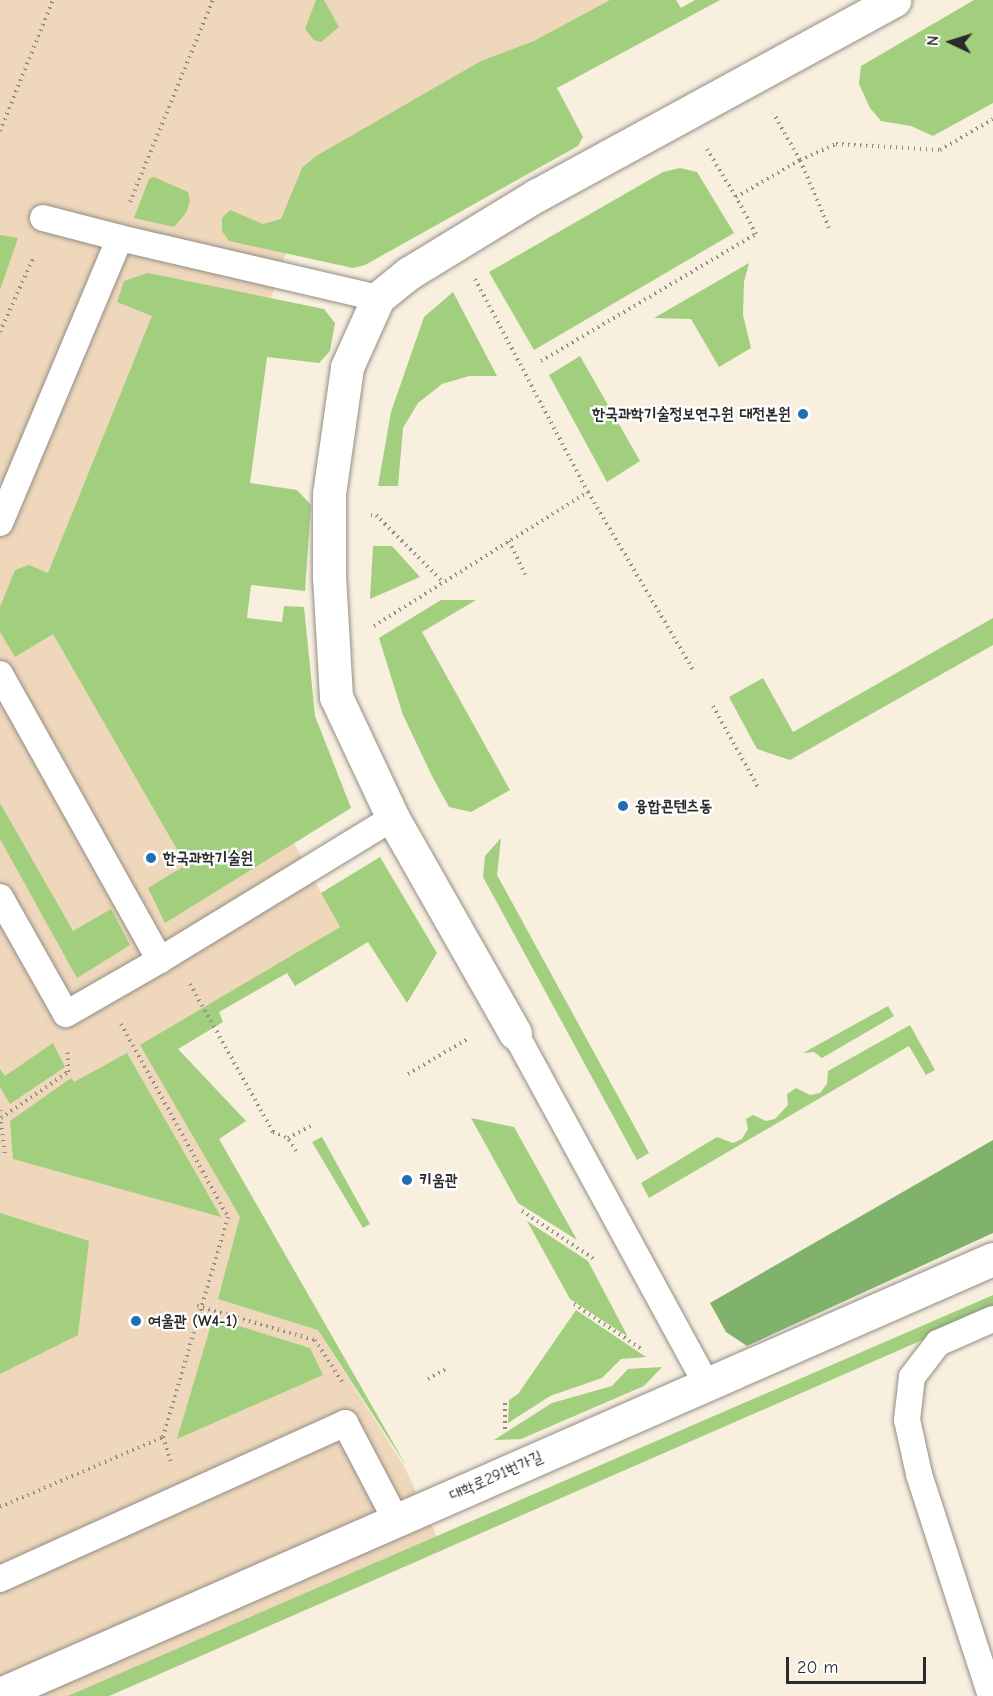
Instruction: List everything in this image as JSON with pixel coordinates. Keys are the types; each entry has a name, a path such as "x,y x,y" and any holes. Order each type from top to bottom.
{"street":[{"path":"515,1033 393,818 336,696 329,578 329,494 347,367 378,298 409,273 537,195 894,0"},
{"name":"대학로291번가길","path":"0,1694 993,1259"}],"lane":[{"path":"43,218 378,298"},
{"path":"0,523 120,238"},
{"path":"0,674 167,956"},
{"path":"0,897 66,1014 167,956 393,818"},
{"path":"515,1033 706,1384"},
{"path":"991,1696 919,1474 907,1420 912,1377 938,1343 993,1319"},
{"path":"0,1579 345,1423 396,1520"}],"path":[{"path":"0,131 53,0"},
{"path":"126,209 213,0"},
{"path":"752,76 800,160 829,228"},
{"path":"541,361 756,234 687,115"},
{"path":"736,197 800,160 836,144 940,150 993,119"},
{"path":"0,332 31,255 42,258"},
{"path":"469,269 588,492 694,671"},
{"path":"366,631 588,492"},
{"path":"367,515 376,515 443,582"},
{"path":"508,542 525,574"},
{"path":"713,706 759,789"},
{"path":"167,956 273,1132 288,1138 296,1151"},
{"path":"103,993 228,1217 204,1308 163,1437 183,1496"},
{"path":"408,1074 474,1035"},
{"path":"0,1118 68,1072"},
{"path":"0,1110 5,1156"},
{"path":"288,1138 314,1124"},
{"path":"522,1211 599,1263"},
{"path":"218,1230 225,1233"},
{"path":"574,1305 649,1354"},
{"path":"197,1306 315,1340 346,1389"},
{"path":"428,1379 445,1369"},
{"path":"505,1401 505,1430"},
{"path":"0,1508 163,1437"}],"shaded area":[{"name":"한국과학기술원","path":"0,0 660,0 534,72 286,253 271,298 261,336 224,599 295,845 340,927 150,1040 318,1330 404,1466 443,1550 109,1696 0,1696"}],"green space":[{"path":"316,0 324,0 339,27 321,42 314,40 305,29"},
{"path":"610,0 676,0 681,8 695,0 720,0 557,88 583,137 578,146 365,265 353,268 229,241 222,231 222,218 230,210 263,224 281,219 302,168 316,156 481,61 534,41"},
{"path":"974,0 993,0 993,103 933,136 911,126 881,121 870,108 859,84 861,66"},
{"path":"680,168 697,172 734,233 534,350 489,272 663,172"},
{"path":"154,177 188,192 190,201 186,213 174,227 134,218 149,179"},
{"path":"0,235 18,238 0,290"},
{"path":"749,263 744,282 743,315 751,348 719,367 691,319 654,318"},
{"path":"148,273 324,309 335,323 330,351 319,363 267,357 250,483 297,490 311,505 305,591 251,585 247,618 282,622 284,606 304,607 315,716 351,808 165,923 148,888 186,865 53,634 15,657 0,632 0,607 15,570 29,565 48,573 152,316 117,302 124,281"},
{"path":"453,292 497,376 469,376 442,384 418,403 403,428 398,486 378,486 391,412 424,317"},
{"path":"580,356 640,461 607,482 549,375"},
{"path":"373,546 392,546 420,577 370,599"},
{"path":"441,600 476,600 422,632 510,790 471,812 449,807 432,776 403,715 379,638"},
{"path":"993,618 993,645 790,760 757,749 729,697 763,678 793,732"},
{"path":"0,803 73,931 111,909 130,945 77,978 0,839"},
{"path":"501,838 497,875 649,1153 637,1160 483,877 485,856"},
{"path":"380,857 437,953 407,1003 368,942 295,986 287,973 219,1012 223,1022 178,1049 246,1121 219,1139 407,1467 318,1330 218,1299 240,1217 140,1045 340,927 321,893"},
{"path":"888,1006 894,1016 822,1058 814,1052 803,1053"},
{"path":"910,1025 935,1070 926,1075 909,1046 649,1198 641,1183 717,1137 733,1143 742,1139 748,1129 746,1119 753,1115 766,1121 775,1119 788,1105 787,1094 796,1088 810,1095 820,1093 827,1084 828,1071"},
{"path":"53,1043 65,1067 10,1104 0,1087 0,1069 5,1076"},
{"path":"127,1053 221,1217 13,1159 10,1121 71,1078 74,1082"},
{"path":"471,1118 514,1127 577,1240 518,1203"},
{"path":"322,1137 370,1224 363,1228 312,1142"},
{"path":"993,1140 993,1233 747,1346 726,1332 710,1303"},
{"path":"0,1213 89,1241 78,1335 0,1374"},
{"path":"527,1221 588,1261 628,1337 570,1299"},
{"path":"993,1295 993,1309 109,1696 68,1696"},
{"path":"576,1310 646,1357 621,1359 602,1378 550,1396 508,1423 509,1400 518,1394"},
{"path":"213,1318 310,1348 323,1375 177,1439"},
{"path":"662,1367 644,1386 521,1439 494,1440 552,1403 612,1386 628,1369"}],"place":[{"name":"한국과학기술정보연구원 대전본원","path":"803,414"},
{"name":"융합콘텐츠동","path":"623,806"},
{"name":"한국과학기술원","path":"151,858"},
{"name":"키움관","path":"407,1180"},
{"name":"여울관 (W4-1)","path":"136,1321"}]}
